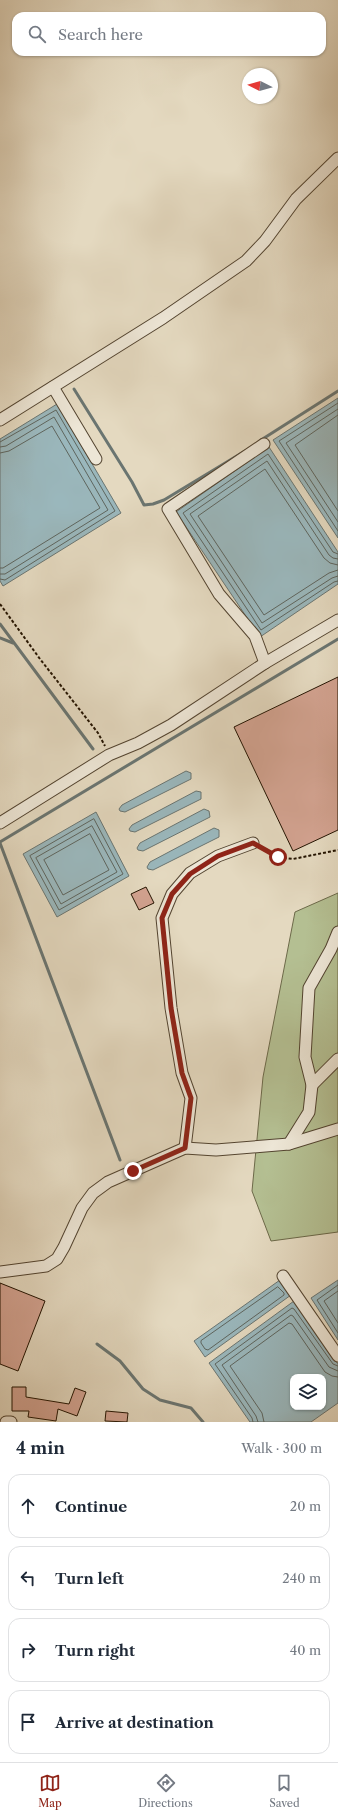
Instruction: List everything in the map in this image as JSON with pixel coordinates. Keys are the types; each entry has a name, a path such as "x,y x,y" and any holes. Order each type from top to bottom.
{"street":[{"path":"0,420 163,318 246,261 265,241 296,199 338,158"},
{"path":"53,388 96,459"},
{"path":"264,444 168,509 219,594 255,636 265,663"},
{"path":"0,823 109,755 138,743 171,724 265,663 338,620"},
{"path":"185,1148 191,1098 182,1073 171,1008 162,918 172,894 190,874 218,856 253,843"},
{"path":"289,1144 309,1112 312,1085 305,1057 309,988 331,949 338,932"},
{"path":"312,1085 338,1059"},
{"path":"0,1272 46,1266 56,1259 64,1247 82,1208 93,1193 108,1182 185,1148 216,1150 289,1144 338,1129"},
{"path":"283,1276 338,1356"},
{"path":"6,1422 11,1422"}],"path":[{"path":"0,604 40,659 98,733 109,755"},
{"path":"253,843 278,857 294,859 338,850"}],"green space":[{"path":"338,893 338,1232 271,1241 252,1191 263,1077 295,912"}],"water":[{"path":"338,398 338,538 273,440"},
{"path":"57,404 121,513 3,586 0,581 0,439"},
{"path":"269,447 338,552 338,584 260,637 176,512"},
{"path":"186,771 191,773 191,779 125,812 120,811 119,809 122,805"},
{"path":"196,791 201,792 201,799 135,832 130,831 129,829 132,825"},
{"path":"204,809 209,811 210,817 143,851 138,850 137,848 140,843"},
{"path":"96,812 129,876 57,917 23,854"},
{"path":"214,828 219,830 219,837 153,870 148,869 147,867 150,862"},
{"path":"280,1280 291,1295 205,1357 194,1341"},
{"path":"338,1280 338,1340 311,1298"},
{"path":"294,1301 338,1364 338,1403 311,1422 250,1422 209,1363"}],"building":[{"path":"338,677 338,830 293,851 234,727"},
{"path":"146,887 154,903 139,910 131,894"},
{"path":"0,1283 45,1301 18,1371 0,1364"},
{"path":"12,1387 26,1387 26,1397 69,1404 75,1388 86,1392 77,1416 58,1409 56,1421 28,1417 29,1411 12,1411"},
{"path":"106,1411 128,1413 127,1422 105,1421"}],"waterway":[{"path":"74,389 132,482 144,505 153,504 164,500 245,451"},
{"path":"261,440 338,391"},
{"path":"0,624 93,749"},
{"path":"0,638 13,643"},
{"path":"0,842 338,639"},
{"path":"0,843 120,1160"},
{"path":"97,1344 120,1361 143,1389 160,1400 191,1408 203,1422"}],"route":[{"path":"133,1171 185,1148 191,1098 182,1073 171,1008 162,918 172,894 190,874 218,856 253,843 278,857"}]}
